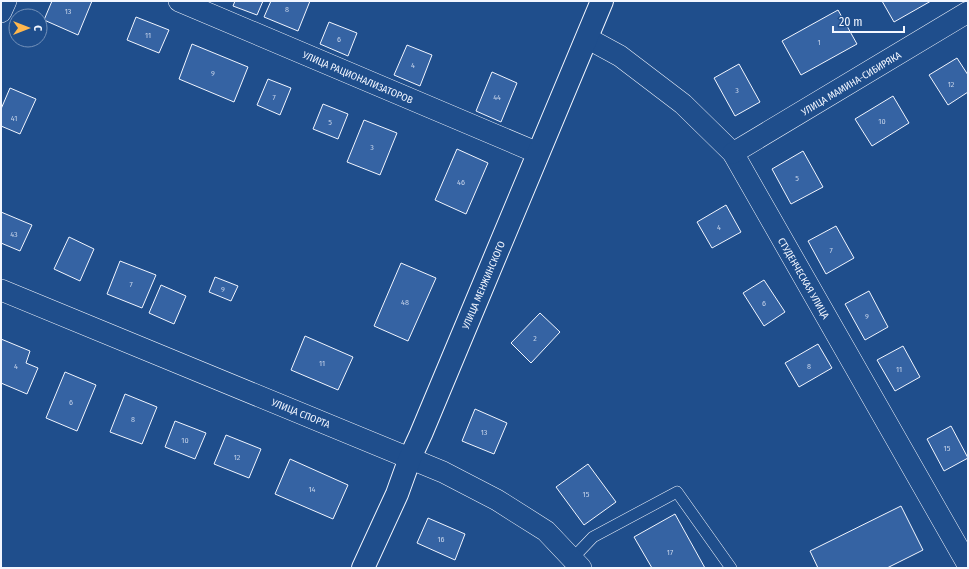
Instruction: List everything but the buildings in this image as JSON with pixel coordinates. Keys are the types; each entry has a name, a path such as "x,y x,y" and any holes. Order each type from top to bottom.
{"street":[{"path":"1,12 6,1"},
{"name":"УЛИЦА РАЦИОНАЛИЗАТОРОВ","path":"179,1 538,153"},
{"name":"УЛИЦА МЕНЖИНСКОГО","path":"363,568 397,494 410,458 602,1"},
{"name":"УЛИЦА МАМИНА-СИБИРЯКА","path":"733,153 968,12"},
{"name":"СТУДЕНЧЕСКАЯ УЛИЦА","path":"587,38 620,56 683,104 733,153 968,565"},
{"name":"УЛИЦА СПОРТА","path":"1,290 443,472 497,500 546,531 577,563"}],"lane":[{"path":"577,563 593,537 677,492 731,568"}]}
